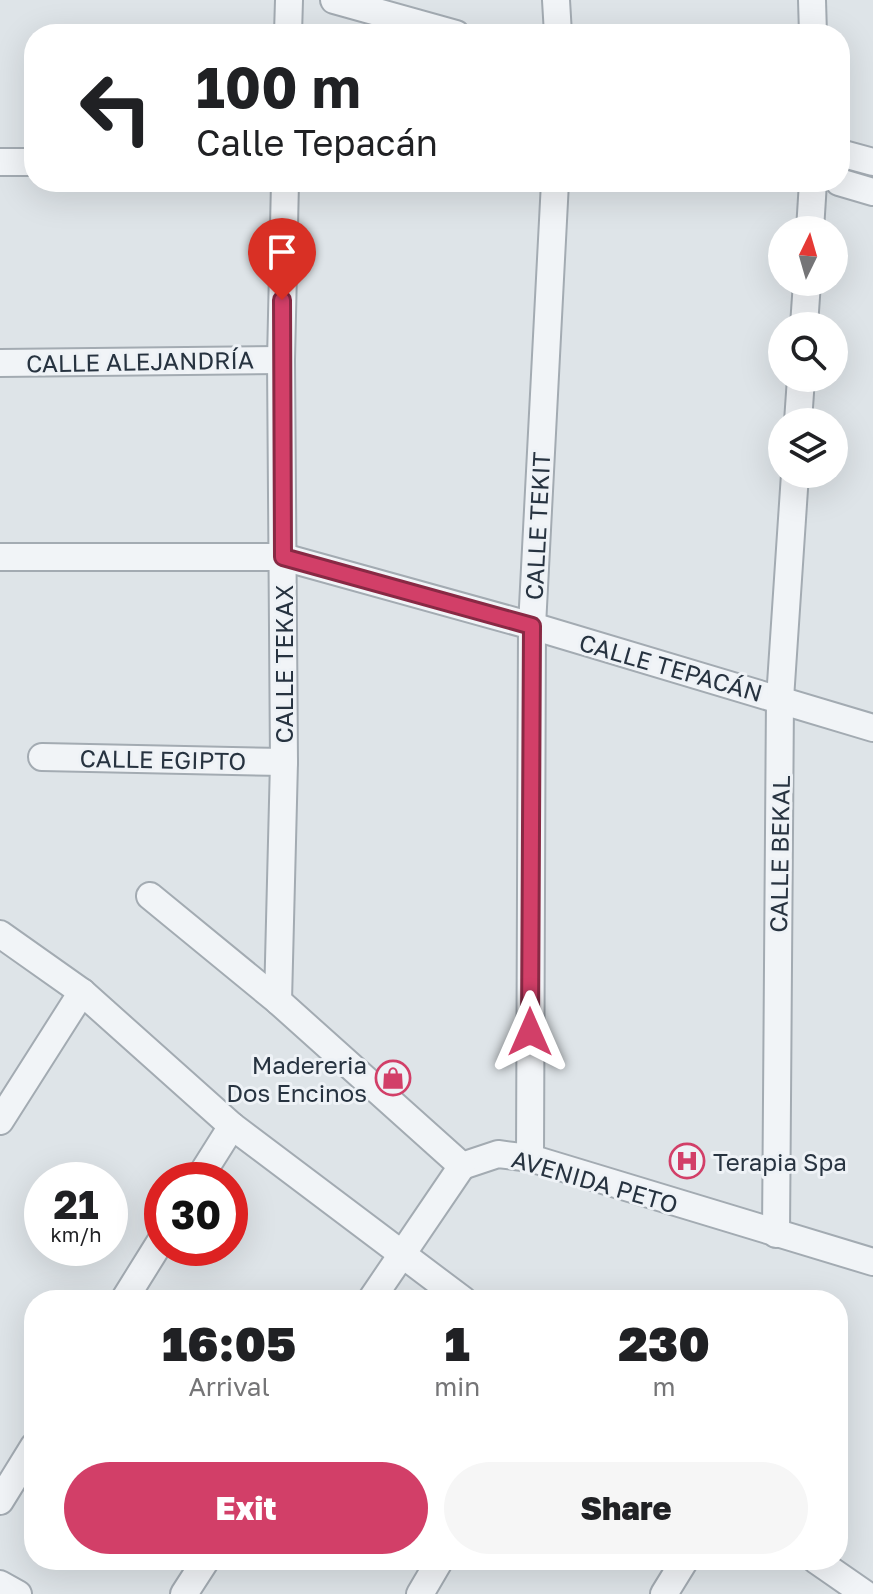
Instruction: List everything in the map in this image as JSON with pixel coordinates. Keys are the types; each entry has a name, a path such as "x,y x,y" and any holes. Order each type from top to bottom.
{"street":[{"path":"288,24 289,0"},
{"path":"334,0 420,24"},
{"path":"556,0 557,24"},
{"path":"812,0 813,24"},
{"path":"850,156 873,162"},
{"path":"0,162 24,162"},
{"path":"850,185 873,192"},
{"name":"CALLE TEKAX","path":"278,1001 284,762 281,360 285,192"},
{"name":"CALLE TEKIT","path":"530,1158 532,626 554,192"},
{"path":"811,216 812,192"},
{"name":"CALLE ALEJANDRÍA","path":"0,363 281,360"},
{"name":"CALLE BEKAL","path":"776,1234 780,699 794,488"},
{"name":"CALLE TEPACÁN","path":"0,557 283,557 532,626 873,728"},
{"name":"CALLE EGIPTO","path":"42,757 284,762"},
{"path":"150,896 278,1001 462,1166 377,1290"},
{"path":"0,934 82,992 232,1126 450,1290"},
{"path":"0,1121 82,992"},
{"path":"209,1162 232,1126"},
{"name":"AVENIDA PETO","path":"462,1166 498,1154 530,1158 873,1262"},
{"path":"130,1290 145,1266"},
{"path":"0,1501 24,1462"},
{"path":"184,1594 200,1570"},
{"path":"420,1594 434,1570"},
{"path":"664,1594 679,1570"},
{"path":"830,1570 865,1594"},
{"path":"0,1584 18,1594"}],"place":[{"name":"Madereria Dos Encinos","path":"393,1078"},
{"name":"Terapia Spa","path":"687,1161"}],"route":[{"path":"282,300 283,557 532,626 530,1032"}]}
